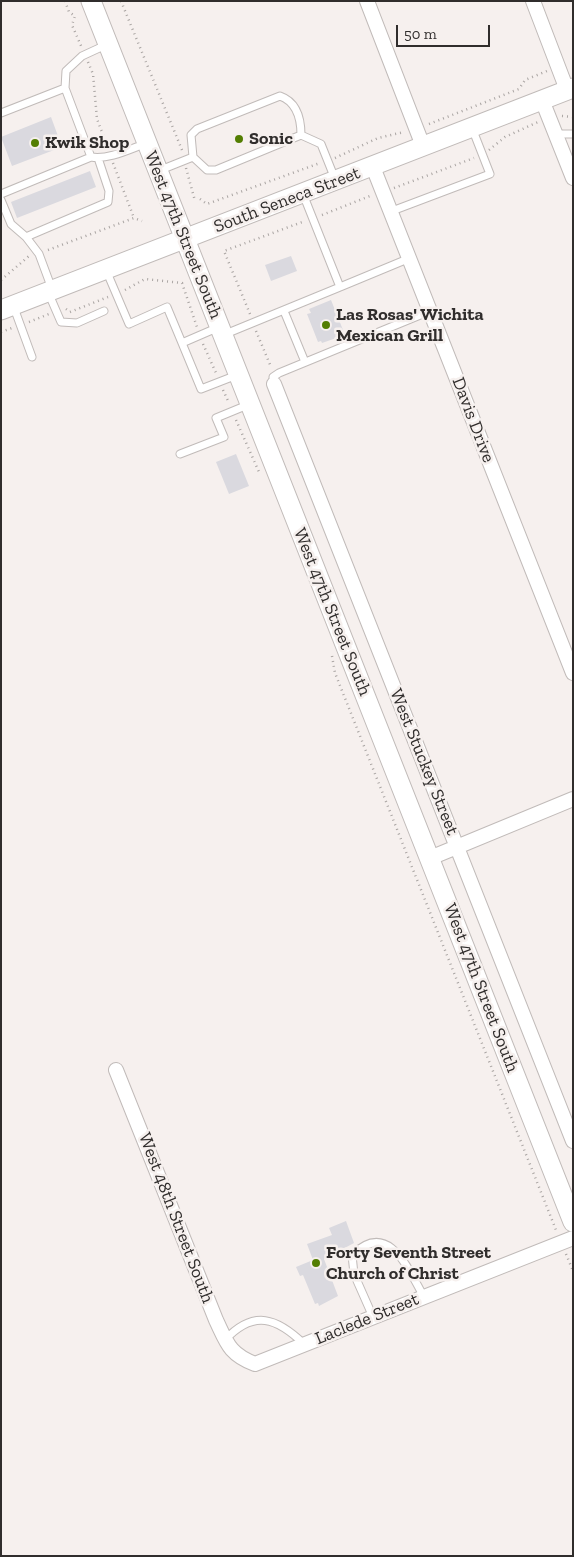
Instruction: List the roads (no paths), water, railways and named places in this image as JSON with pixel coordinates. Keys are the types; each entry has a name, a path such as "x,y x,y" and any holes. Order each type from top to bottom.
{"street":[{"name":"West 47th Street South","path":"91,1 573,1222"},
{"path":"367,1 424,146"},
{"path":"533,1 558,67 570,89"},
{"name":"South Seneca Street","path":"7,307 472,128 545,108 570,89"},
{"path":"545,108 573,178"},
{"name":"Davis Drive","path":"373,167 573,674"},
{"name":"West Stuckey Street","path":"274,384 573,1141"},
{"path":"430,858 573,799"},
{"name":"West 48th Street South","path":"116,1070 230,1350 244,1360"},
{"name":"Laclede Street","path":"244,1360 255,1364 567,1240"}],"lane":[{"path":"26,237 108,202 110,191 65,88 66,71 85,55 108,44"},
{"path":"1,113 65,88"},
{"path":"301,135 301,123 295,106 287,98 280,96 197,128 191,135 193,157 207,170 216,170 301,135 321,144 336,181"},
{"path":"392,212 490,174 472,128"},
{"path":"555,134 573,134"},
{"path":"1,194 95,158 111,155 147,143"},
{"path":"158,171 193,157"},
{"path":"303,194 340,287"},
{"path":"1,200 11,224 26,237 38,253 62,322 77,322 104,311"},
{"path":"182,343 200,336 253,323 410,258"},
{"path":"106,270 129,324 167,307 201,389 239,374"},
{"path":"7,307 20,325 32,357"},
{"path":"284,311 305,362"},
{"path":"274,384 272,379 274,376 430,311"},
{"path":"180,454 224,438 216,418 250,404"},
{"path":"373,1317 354,1274 352,1255 359,1248 376,1242 388,1244 401,1256 424,1297"},
{"path":"226,1340 236,1328 247,1322 260,1319 287,1328 304,1344"}],"place":[{"name":"Sonic","path":"239,139"},
{"name":"Kwik Shop","path":"35,143"},
{"name":"Las Rosas' Wichita Mexican Grill","path":"326,325"},
{"name":"Forty Seventh Street Church of Christ","path":"316,1263"}]}
